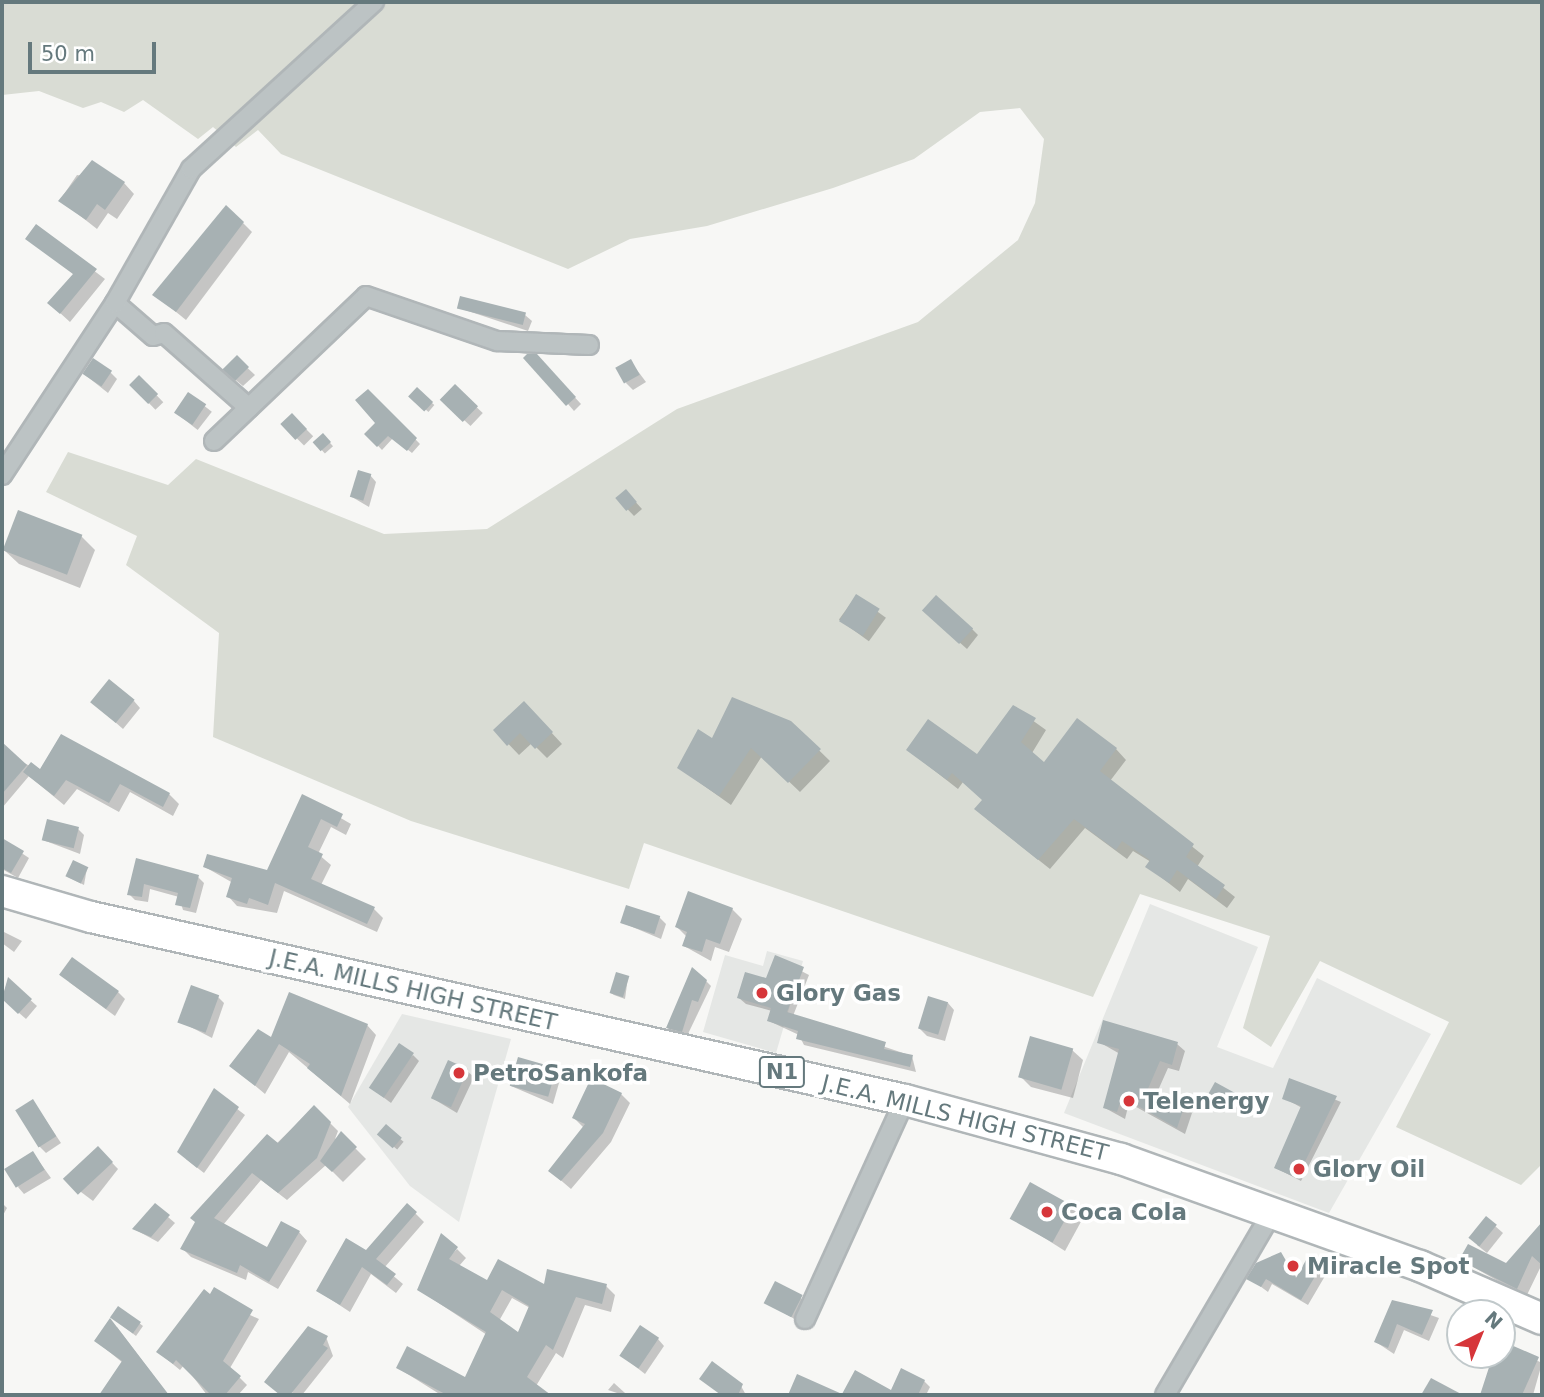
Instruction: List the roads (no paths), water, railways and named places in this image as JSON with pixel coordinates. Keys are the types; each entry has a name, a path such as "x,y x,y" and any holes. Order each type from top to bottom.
{"highway":[{"name":"J.E.A. MILLS HIGH STREET","path":"2,891 104,920 905,1100 1121,1159 1273,1211 1542,1319"}],"street":[{"path":"2,475 115,303 191,169 374,2"},
{"path":"214,441 366,296 497,341 589,345"},
{"path":"115,303 153,336 164,333 249,408"},
{"path":"805,1318 905,1100"},
{"path":"1165,1395 1273,1211"}],"place":[{"name":"Glory Gas","path":"762,993"},
{"name":"PetroSankofa","path":"459,1073"},
{"name":"Telenergy","path":"1129,1101"},
{"name":"Glory Oil","path":"1299,1169"},
{"name":"Coca Cola","path":"1047,1212"},
{"name":"Miracle Spot","path":"1293,1266"}]}
